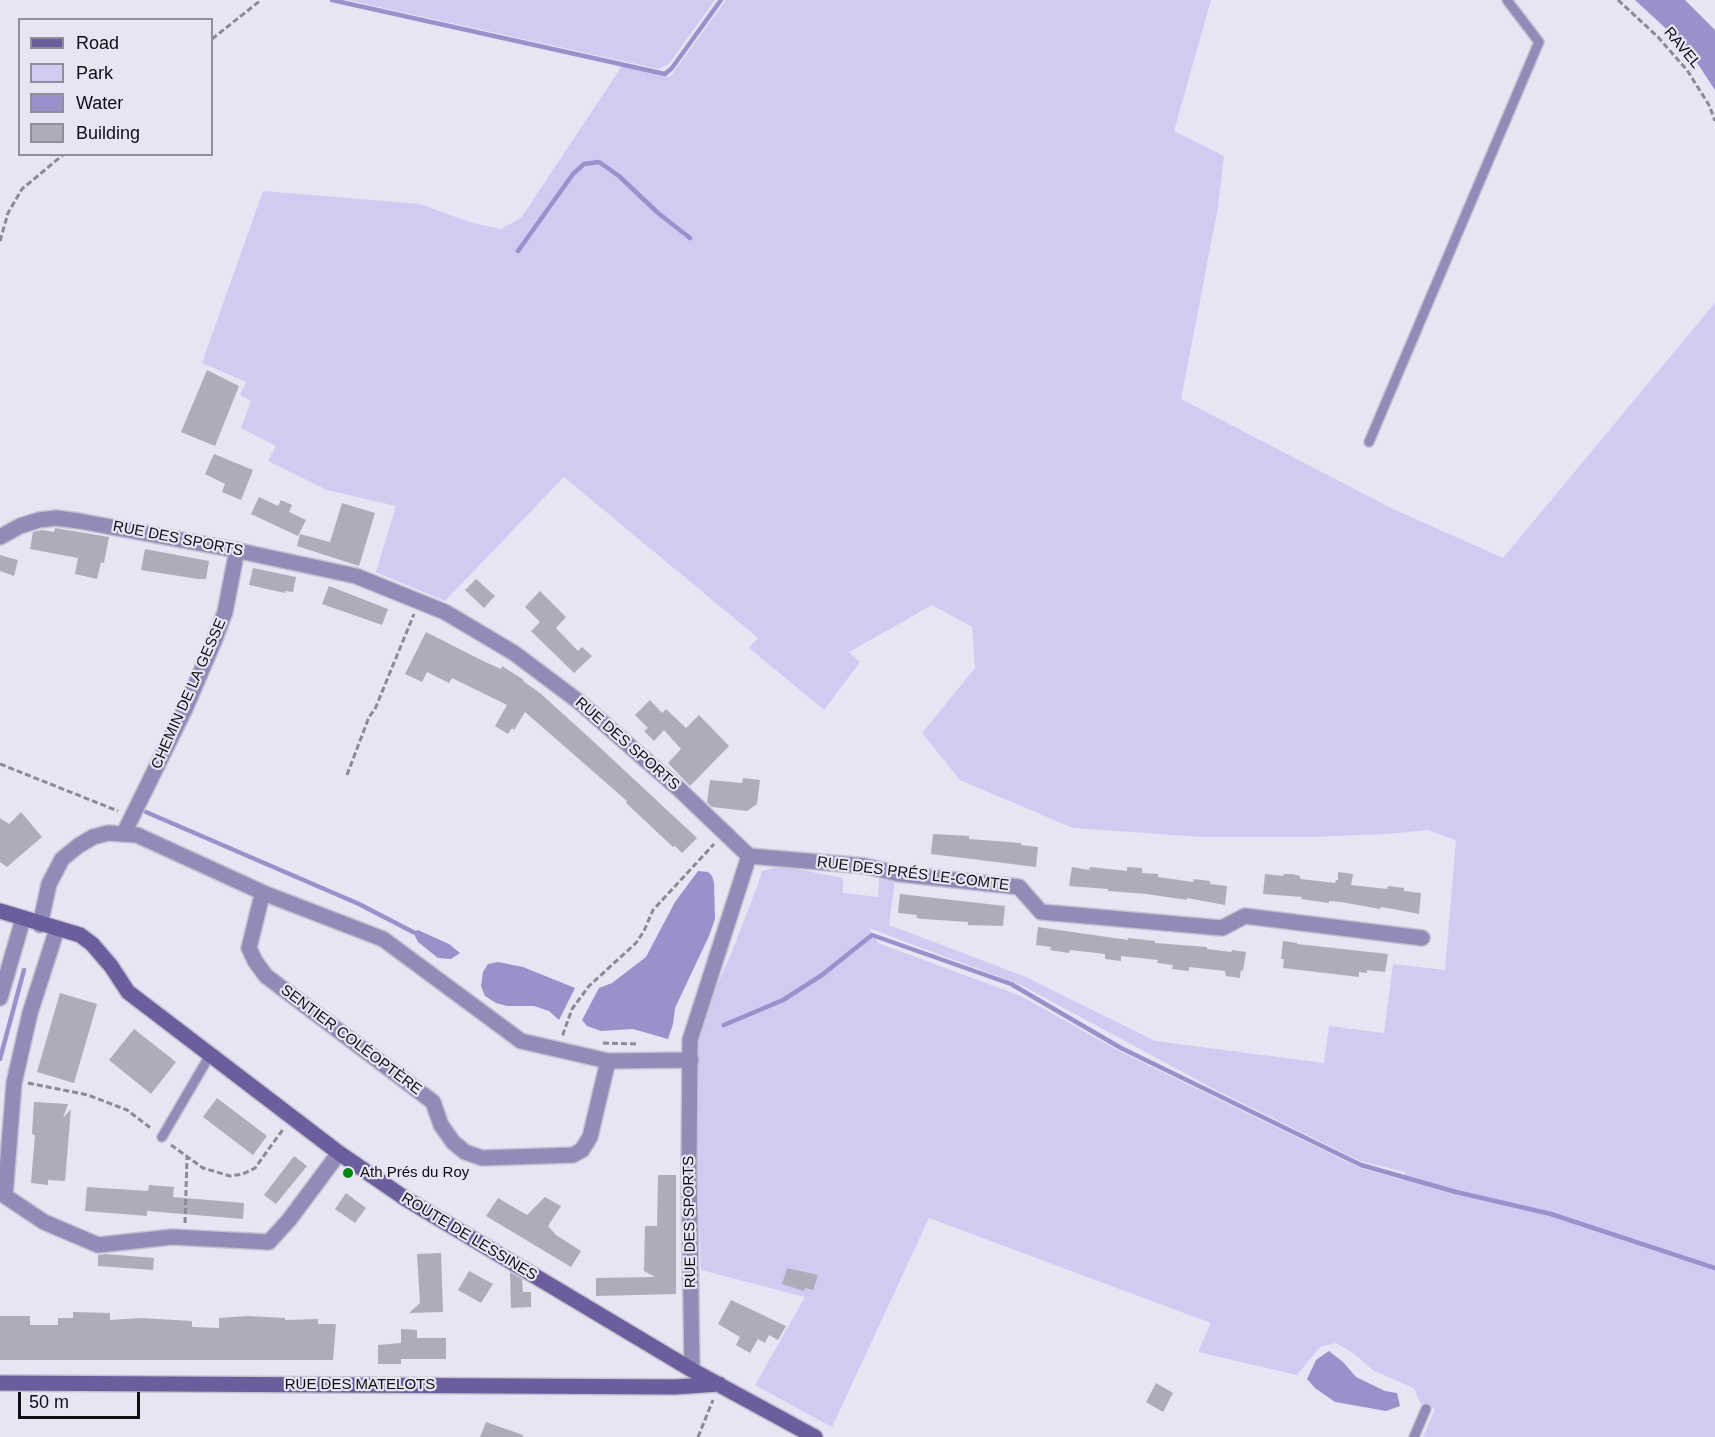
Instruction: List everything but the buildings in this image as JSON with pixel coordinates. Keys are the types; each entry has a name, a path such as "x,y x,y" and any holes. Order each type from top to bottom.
{"main road":[{"name":"ROUTE DE LESSINES","path":"0,911 40,925 80,935 92,944 111,966 128,992 339,1153 406,1199 692,1370 815,1437"},
{"name":"RUE DES MATELOTS","path":"0,1383 651,1386 719,1384"}],"street":[{"name":"RUE DES SPORTS","path":"0,537 20,526 56,518 237,550 356,576 446,612 514,653 578,701 680,790 748,856 690,1040 688,1170 692,1370"},
{"name":"CHEMIN DE LA GESSE","path":"124,833 185,709 215,639 225,612 237,550"},
{"path":"40,925 49,884 62,860 93,837 108,832 137,835 266,894 383,939 521,1041 608,1061 691,1060"},
{"name":"RUE DES PRÉS LE-COMTE","path":"748,856 865,866 899,874 1019,887 1041,912 1222,928 1245,916 1422,938"},
{"name":"SENTIER COLÉOPTÈRE","path":"266,894 261,899 249,948 266,976 434,1102 441,1125 453,1142 465,1152 482,1158 573,1155 582,1150 590,1137 608,1061"},
{"path":"0,998 23,919"},
{"path":"57,928 30,1013 15,1083 3,1196 44,1222 98,1245 172,1237 269,1242 289,1220 339,1153"}],"lane":[{"path":"1369,442 1539,42 1507,0"},
{"path":"162,1137 210,1055"},
{"path":"1414,1437 1426,1409"}],"path":[{"path":"213,38 261,0"},
{"name":"RAVEL","path":"1618,0 1658,37 1687,70 1709,105 1715,121"},
{"path":"0,242 8,213 22,189 62,156"},
{"path":"347,775 369,717 375,710 419,601"},
{"path":"0,764 132,816"},
{"path":"573,1038 563,1034 572,1009 589,986 636,943 653,910 701,856 724,835"},
{"path":"596,1043 638,1044"},
{"path":"184,1238 187,1158"},
{"path":"698,1437 719,1384"}],"green space":[{"path":"347,0 715,0 669,64 659,69"},
{"path":"726,0 1211,0 1174,131 1224,156 1218,207 1181,399 1393,509 1503,558 1715,303 1715,1437 1423,1437 1435,1409 1420,1403 1414,1388 1374,1371 1353,1353 1336,1343 1320,1347 1297,1375 1198,1352 1211,1323 929,1218 832,1427 755,1385 805,1297 701,1270 696,1147 698,1043 702,1018 731,954 762,871 780,866 843,878 843,893 878,897 879,879 895,882 889,925 1026,977 1155,1041 1324,1063 1329,1026 1384,1033 1393,964 1445,970 1456,840 1428,830 1310,837 1201,837 1073,828 960,780 922,733 975,668 972,627 932,605 849,652 860,662 824,710 749,648 758,638 564,477 445,601 376,572 396,506 327,490 268,461 276,446 241,428 251,401 240,395 246,382 202,363 263,191 420,204 472,223 501,229 521,218 622,66 670,77","holes":["869,928 1023,986 1216,1090 1360,1161 1405,1172 1403,1180 1360,1168 1121,1052 1021,996 878,943"]}],"water":[{"path":"1635,0 1685,0 1715,30 1715,90 1688,49"},
{"path":"698,871 708,872 712,876 715,919 675,1008 668,1039 633,1029 601,1031 587,1026 582,1020 599,988 612,983 646,957 675,902"},
{"path":"418,930 449,944 460,953 451,959 438,958 418,942 413,932"},
{"path":"498,962 523,967 575,988 559,1020 549,1011 534,1006 507,1006 496,1003 485,996 481,986 483,972 488,964"},
{"path":"1329,1351 1356,1377 1385,1391 1397,1393 1400,1406 1386,1411 1335,1402 1315,1388 1307,1379 1316,1360"}],"waterway":[{"path":"332,0 665,74 672,68 721,0"},
{"path":"518,251 573,174 584,164 599,162 619,176 658,213 690,238"},
{"path":"146,812 359,904 413,932"},
{"path":"724,1025 783,1000 822,975 872,935 1011,984 1121,1048 1361,1165 1456,1192 1551,1214 1715,1268"},
{"path":"0,1059 24,970"}],"place":[{"name":"Ath Prés du Roy","path":"348,1173"}]}
